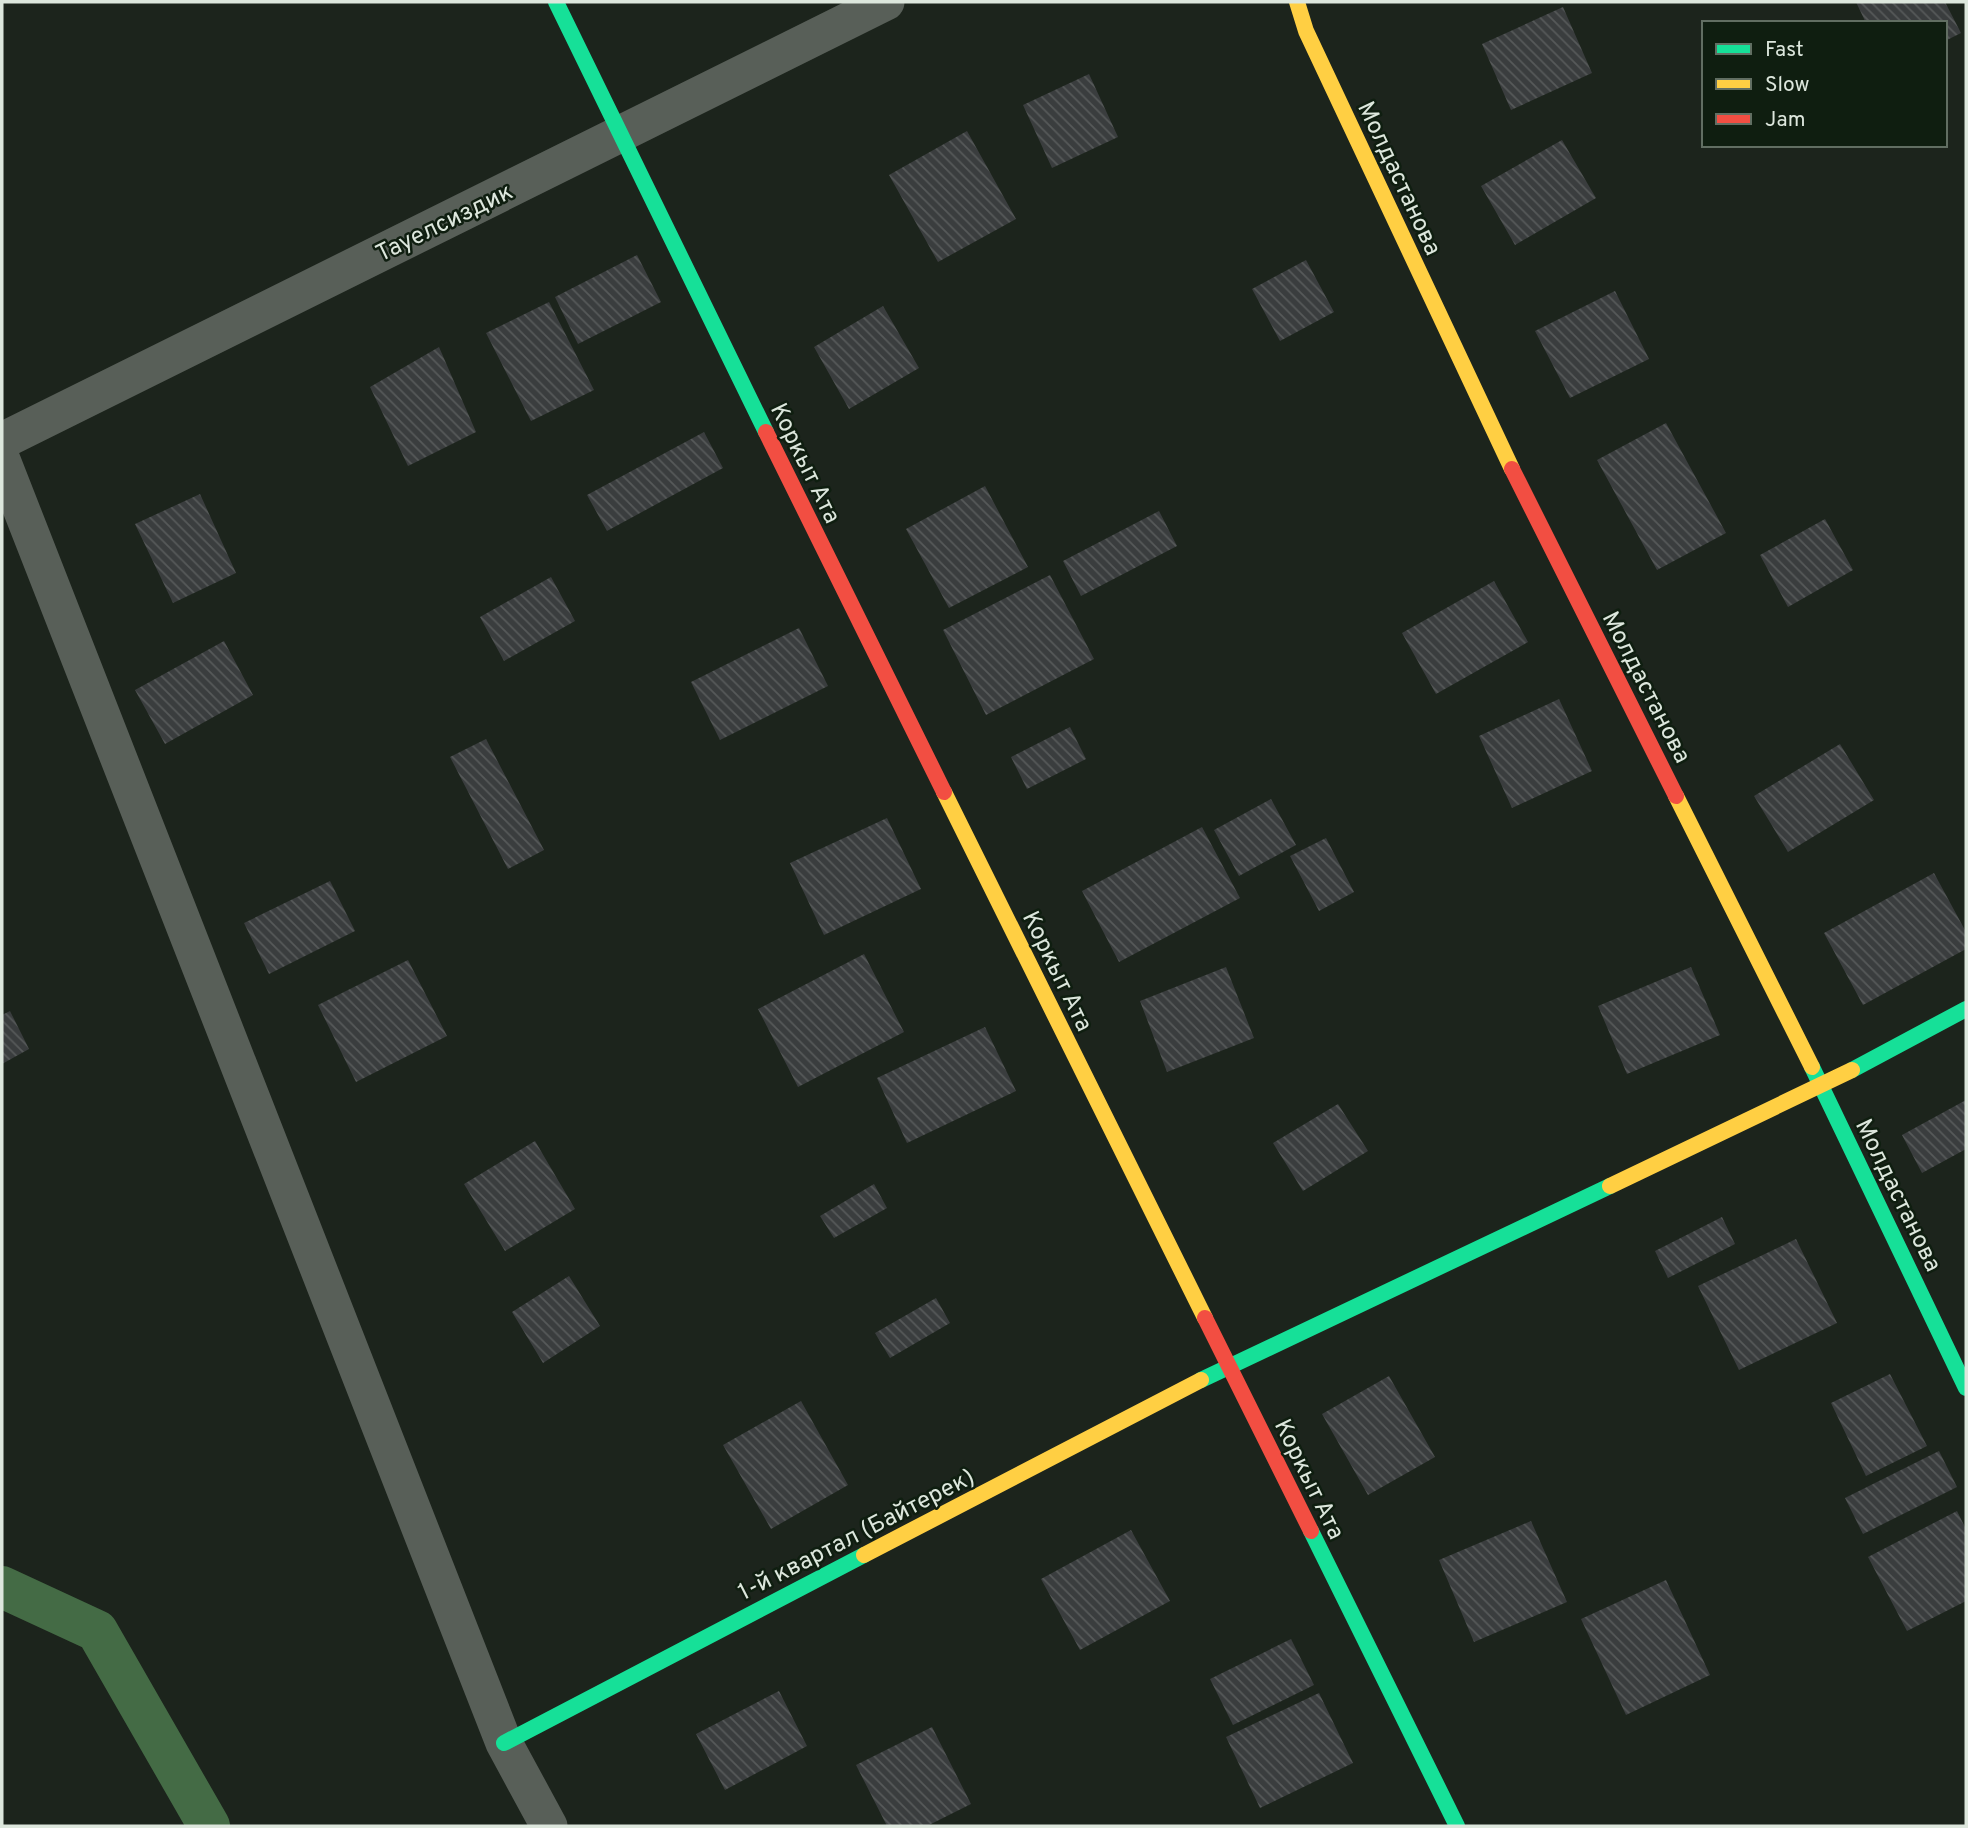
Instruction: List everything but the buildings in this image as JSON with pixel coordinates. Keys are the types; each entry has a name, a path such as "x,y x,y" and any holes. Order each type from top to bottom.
{"street":[{"name":"Коркыт Ата","path":"556,2 619,135 1457,1826"},
{"name":"Тауелсиздик","path":"2,441 886,2"},
{"name":"Молдастанова","path":"1297,2 1306,31 1481,408 1822,1086 1966,1388"},
{"path":"2,460 504,1743 549,1826"},
{"name":"1-й квартал (Байтерек)","path":"504,1743 1228,1366 1822,1086 1966,1009"}],"waterway":[{"path":"2,1587 97,1631 209,1826"}],"traffic: fast":[{"path":"556,2 766,432"},
{"path":"1852,1070 1966,1009"},
{"path":"1812,1067 1966,1388"},
{"path":"1201,1380 1610,1186"},
{"path":"1311,1531 1457,1826"},
{"path":"504,1743 864,1555"}],"traffic: slow":[{"path":"1297,2 1306,31 1512,469"},
{"path":"944,792 1205,1318"},
{"path":"1676,796 1812,1067"},
{"path":"1610,1186 1852,1070"},
{"path":"864,1555 1201,1380"}],"traffic: jam":[{"path":"766,432 944,792"},
{"path":"1512,469 1676,796"},
{"path":"1205,1318 1311,1531"}]}
